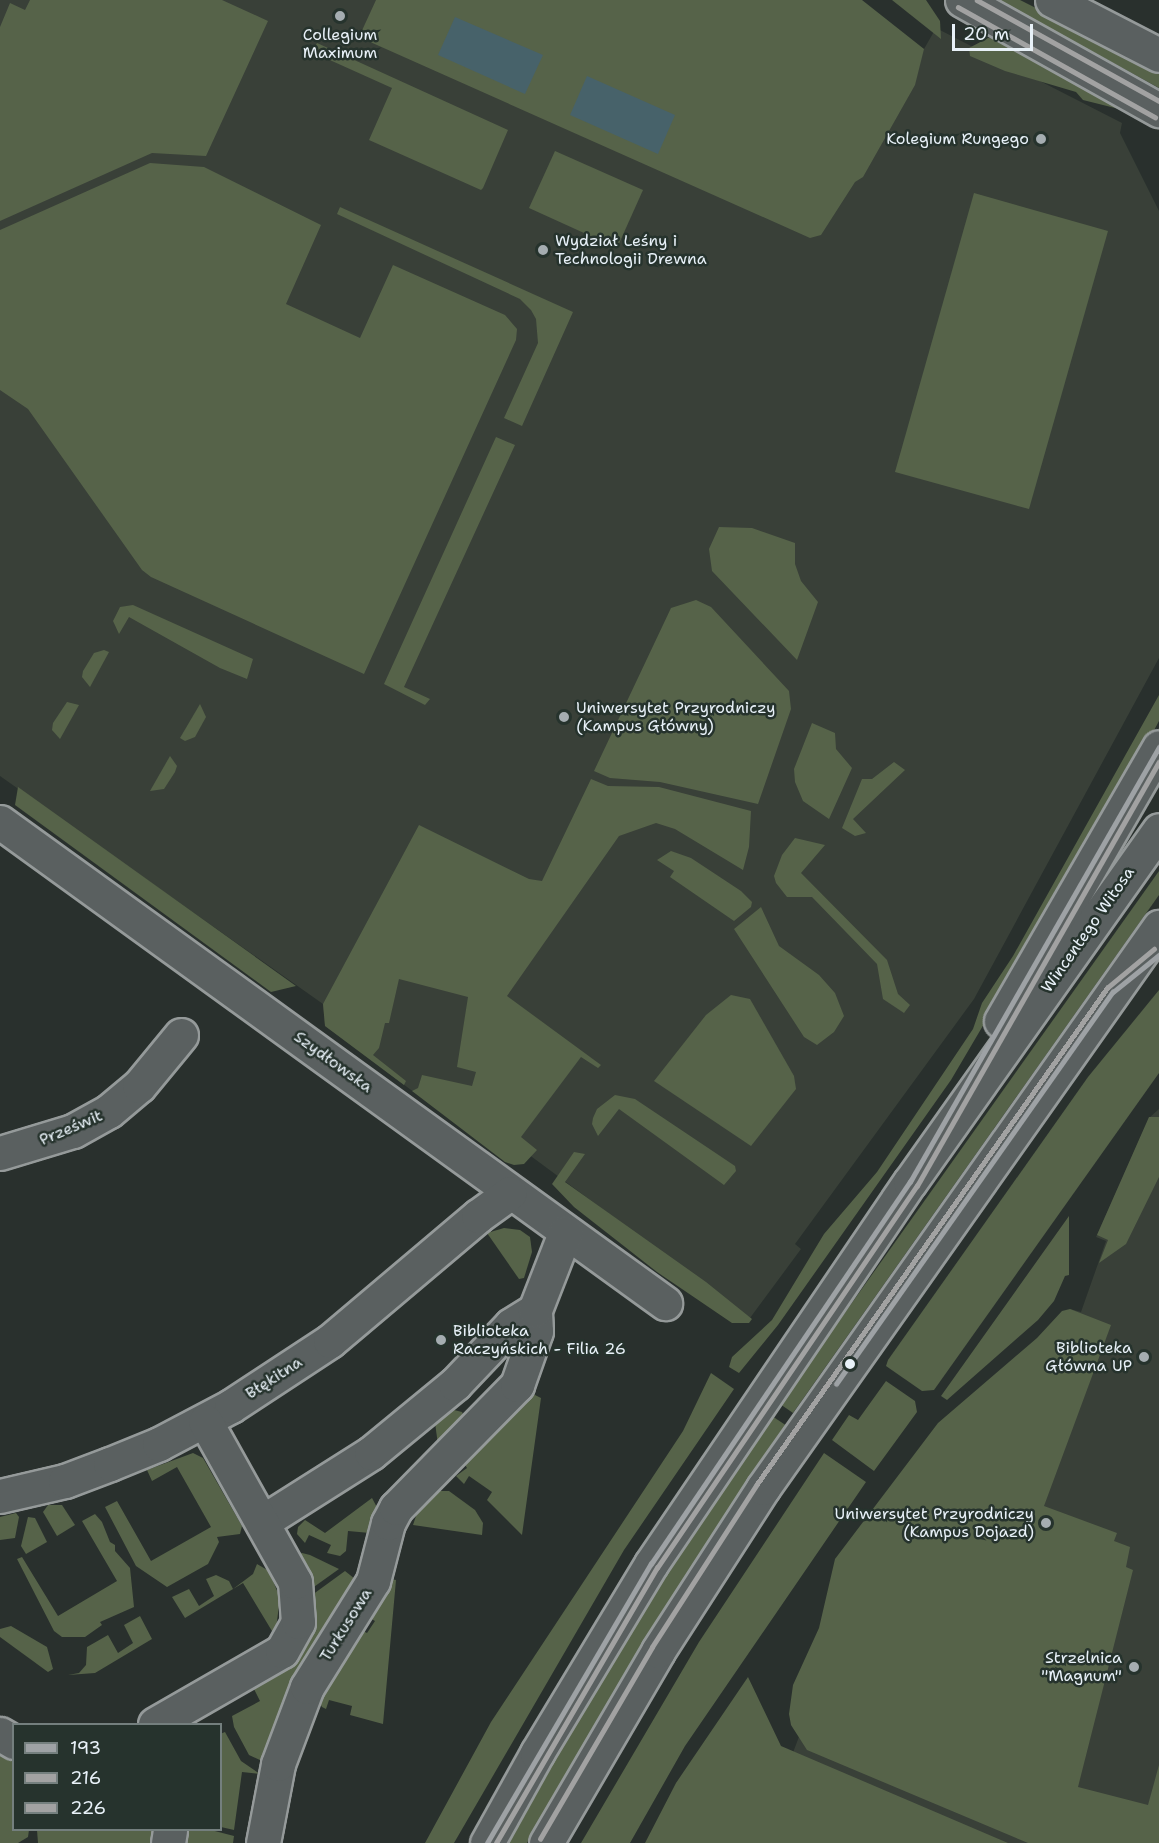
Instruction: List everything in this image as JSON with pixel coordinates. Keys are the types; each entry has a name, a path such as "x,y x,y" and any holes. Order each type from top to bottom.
{"street":[{"path":"962,0 1159,110"},
{"path":"1052,0 1159,55"},
{"path":"910,1182 1159,747"},
{"name":"Szydłowska","path":"0,822 565,1233 665,1303"},
{"name":"Wincentego Witosa","path":"487,1843 537,1753 651,1564 910,1182 1159,830"},
{"path":"546,1843 658,1651 757,1498 1159,927"},
{"path":"1113,992 1159,955"},
{"name":"Prześwit","path":"0,1152 73,1131 109,1111 139,1086 181,1035"},
{"name":"Błękitna","path":"0,1496 74,1477 159,1444 205,1421 330,1341 478,1216 510,1193"},
{"name":"Turkusowa","path":"263,1843 288,1728 307,1687 374,1581 388,1523 402,1501 517,1385 536,1331 535,1310 565,1233"},
{"path":"262,1521 371,1453 455,1384 511,1325 535,1310"},
{"path":"158,1723 282,1651 298,1622 295,1582 205,1421"}],"shaded area":[{"name":"Uniwersytet Przyrodniczy (Kampus Główny)","path":"0,0 838,0 924,49 936,28 1122,123 1120,133 1159,211 1159,658 974,999 795,1244 801,1249 750,1318 490,1126 481,1142 325,1026 323,1004 0,776"},
{"name":"Uniwersytet Przyrodniczy (Kampus Dojazd)","path":"1159,1109 1159,1843 759,1843 800,1734 1070,1309 1081,1312 1106,1241 1096,1237 1149,1118"}],"green space":[{"path":"30,0 222,0 268,21 206,156 152,153 0,221 0,27 10,3 25,10"},
{"path":"376,0 862,0 924,49 915,85 863,177 855,182 821,235 810,238 359,37"},
{"path":"892,0 926,0 940,21 941,39"},
{"path":"998,0 1020,0 1159,70 1159,88"},
{"path":"988,38 1002,39 1022,47 1159,131 1119,109 1083,100 1076,92 1005,71 970,56 969,48"},
{"path":"317,43 508,130 483,188 481,190 369,140 392,88 312,52"},
{"path":"555,151 643,190 617,248 529,208"},
{"path":"150,163 204,167 321,225 286,304 360,338 393,265 505,315 517,329 516,340 364,674 151,577 142,570 28,409 0,390 0,230"},
{"path":"974,193 1108,231 1029,509 895,472"},
{"path":"340,207 573,312 522,426 504,418 538,343 536,319 531,310 520,299 337,214"},
{"path":"496,437 515,445 404,687 430,699 425,705 384,684"},
{"path":"719,527 752,528 795,543 795,564 801,581 818,602 797,660 712,571 709,549"},
{"path":"696,600 711,607 789,691 791,709 758,804 660,782 610,778 594,771 671,608"},
{"path":"133,605 253,659 247,679 220,668 129,617 119,634 113,621 120,607"},
{"path":"104,650 109,652 90,687 82,677 83,671 94,653"},
{"path":"1159,695 1159,721 1127,781 951,1080 778,1325 739,1373 729,1367 732,1357 772,1320 824,1234 877,1172 973,1029 982,1003 1013,956"},
{"path":"67,702 79,705 60,739 52,730 53,723"},
{"path":"200,704 206,717 195,737 185,741 180,738"},
{"path":"812,723 835,733 836,749 852,768 829,819 803,801 795,782 794,769"},
{"path":"170,756 177,766 175,772 164,789 150,791"},
{"path":"894,762 905,770 853,819 866,833 855,836 842,828 862,779 872,779"},
{"path":"591,779 608,786 659,787 751,811 749,847 743,870 675,829 656,823 619,836 507,996 601,1065 598,1068 581,1057 521,1137 537,1150 524,1164 514,1165 505,1162 412,1091 418,1088 422,1075 472,1086 476,1072 457,1067 468,997 399,979 389,1023 385,1023 379,1048 373,1055 406,1081 404,1085 325,1026 323,1004 419,825 529,879 542,881"},
{"path":"18,787 296,986 271,992 15,805"},
{"path":"795,838 825,845 801,873 887,960 898,994 910,1005 904,1013 883,999 877,964 812,897 787,897 776,883 774,876 782,855"},
{"path":"671,851 691,858 741,891 752,902 751,907 734,921 670,877 674,871 657,860"},
{"path":"1159,871 1159,895 793,1413 780,1404"},
{"path":"761,907 779,946 819,975 835,993 844,1016 834,1032 817,1045 804,1037 734,929"},
{"path":"1159,990 1159,1073 934,1390 922,1391 886,1366 888,1360 1088,1077"},
{"path":"731,995 750,999 794,1076 796,1089 751,1146 654,1081 706,1015"},
{"path":"615,1095 635,1099 735,1166 736,1171 724,1185 619,1109 598,1136 592,1124 593,1118 597,1109"},
{"path":"1149,1117 1159,1117 1159,1177 1126,1244 1099,1263 1108,1240 1097,1235"},
{"path":"574,1152 585,1154 565,1182 706,1282 752,1319 749,1323 732,1323 657,1272 574,1207 552,1184"},
{"path":"1069,1216 1069,1275 1065,1276 1054,1301 1038,1320 947,1400 941,1396"},
{"path":"504,1228 520,1230 530,1237 532,1252 524,1278 519,1279 487,1233"},
{"name":"Uniwersytet Przyrodniczy (Kampus Dojazd)","path":"1070,1309 1111,1325 1044,1506 1117,1533 1114,1541 1130,1547 1126,1567 1133,1570 1078,1787 1148,1805 1159,1765 1159,1843 1028,1843 807,1750 791,1725 789,1714 793,1685 819,1628 835,1559 938,1423 1037,1338 1062,1311"},
{"path":"711,1373 734,1389 624,1550 454,1843 425,1843 491,1722 683,1431"},
{"path":"886,1381 915,1401 917,1412 874,1471 832,1440 849,1415 858,1420"},
{"path":"531,1393 541,1398 522,1535 487,1500 492,1492 469,1476 464,1484 456,1476 467,1468 464,1463"},
{"path":"446,1408 462,1412 465,1419 438,1445 434,1415"},
{"path":"772,1416 787,1426 640,1647 527,1843 505,1843 639,1615"},
{"path":"193,1453 203,1458 242,1526 240,1534 217,1537 219,1542 208,1564 167,1587 136,1566 105,1507 117,1501 151,1561 211,1527 177,1467 152,1481 147,1470"},
{"path":"824,1453 866,1482 685,1746 630,1843 581,1843 699,1642"},
{"path":"436,1491 449,1491 475,1510 483,1523 482,1535 413,1525 418,1510"},
{"path":"372,1498 380,1513 370,1533 348,1531 346,1551 340,1556 327,1553 331,1545 309,1535 305,1543 297,1534 298,1527 305,1520 325,1533"},
{"path":"48,1505 62,1505 75,1525 57,1536 43,1512"},
{"path":"16,1513 19,1517 15,1538 0,1540 0,1517"},
{"path":"95,1514 102,1522 110,1542 115,1545 115,1551 130,1568 134,1607 100,1622 102,1625 85,1637 62,1637 54,1631 17,1559 22,1557 58,1616 117,1581 82,1521"},
{"path":"28,1517 35,1518 47,1542 26,1554 21,1546"},
{"path":"302,1553 339,1569 311,1589 295,1555"},
{"path":"257,1564 269,1571 280,1598 275,1636 243,1583 185,1618 172,1597 189,1589 199,1606 214,1596 206,1579 216,1575 229,1581 233,1589 253,1574"},
{"path":"345,1571 355,1579 292,1678 262,1761 249,1755 234,1727 232,1716 260,1701 252,1685 312,1595"},
{"path":"391,1579 396,1580 383,1724 350,1715 352,1706 329,1700 326,1709 322,1707 319,1702 330,1681 363,1631 367,1633 375,1621 370,1618"},
{"path":"140,1616 152,1639 95,1673 68,1675 79,1673 86,1665 87,1647 108,1635 118,1653 133,1643 124,1625"},
{"path":"11,1626 47,1647 53,1669 48,1672 0,1637 0,1629"},
{"path":"748,1677 781,1746 1008,1843 645,1843 676,1783"},
{"path":"225,1732 241,1761 260,1774 242,1772 234,1830 222,1827 222,1733"},
{"path":"0,1745 12,1752 12,1831 29,1831 28,1837 18,1843 0,1843"},
{"path":"37,1831 163,1831 161,1843 38,1843"},
{"path":"177,1831 215,1831 234,1836 233,1843 175,1843"}],"water":[{"path":"455,17 543,55 525,94 438,55"},
{"path":"587,76 675,115 658,154 570,115"}],"transit line":[{"name":"226","path":"977,0 1159,101"},
{"name":"216","path":"958,7 1155,117"},
{"name":"193","path":"487,1843 651,1564 910,1182 1159,747"},
{"name":"216","path":"496,1843 657,1568 917,1186 1159,762"},
{"name":"226","path":"540,1839 652,1647 757,1484 1107,988 1154,949"},
{"name":"193","path":"836,1384 1113,992 1159,955"}],"place":[{"name":"Collegium Maximum","path":"340,16"},
{"name":"Kolegium Rungego","path":"1041,139"},
{"name":"Wydział Leśny i Technologii Drewna","path":"543,250"},
{"name":"Uniwersytet Przyrodniczy (Kampus Główny)","path":"564,717"},
{"name":"Biblioteka Raczyńskich - Filia 26","path":"441,1340"},
{"name":"Biblioteka Główna UP","path":"1144,1357"},
{"name":"Uniwersytet Przyrodniczy (Kampus Dojazd)","path":"1046,1523"},
{"name":"Strzelnica \"Magnum\"","path":"1134,1667"}]}
